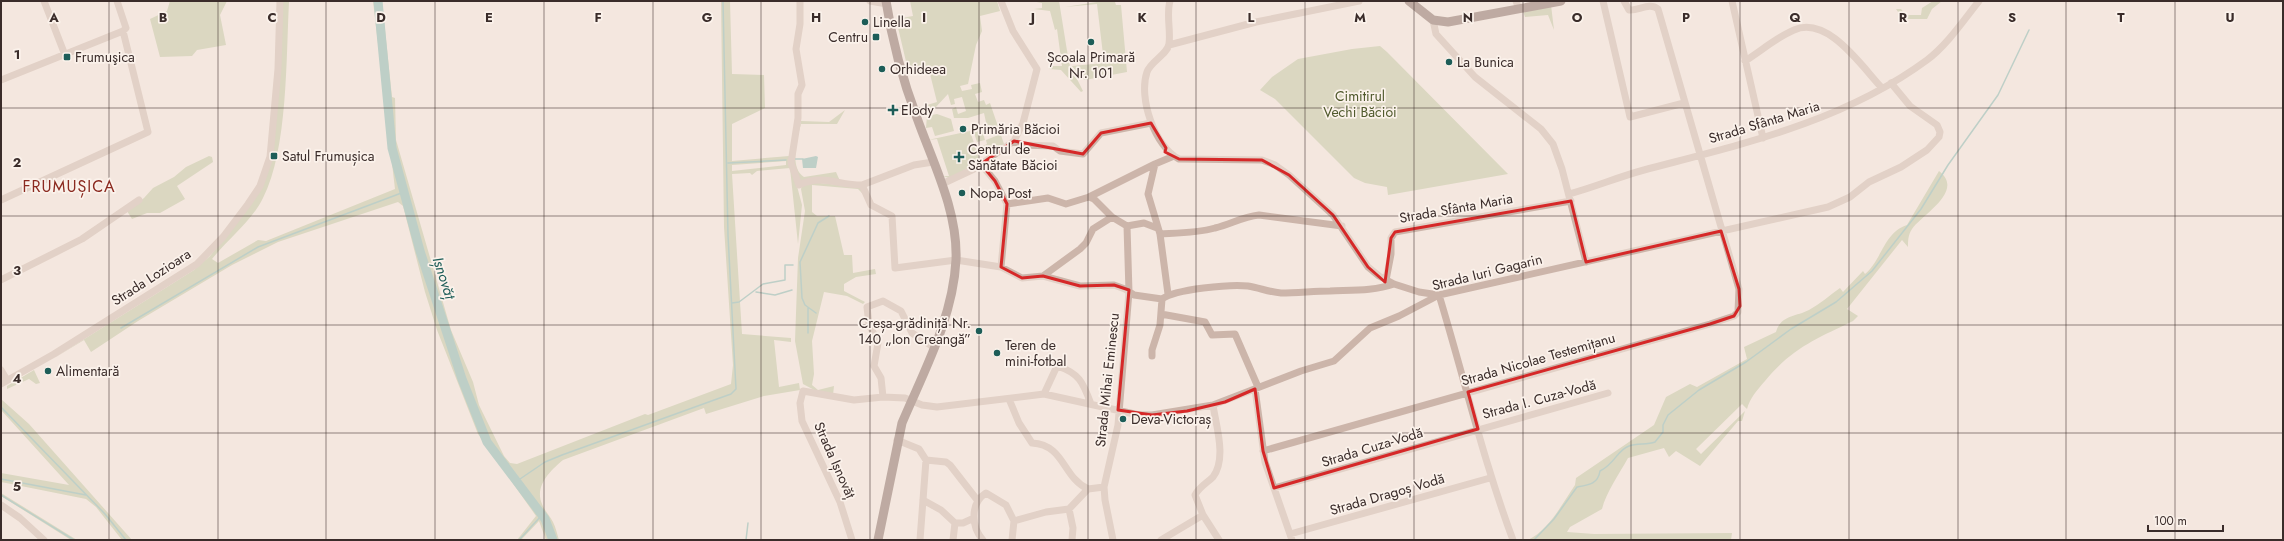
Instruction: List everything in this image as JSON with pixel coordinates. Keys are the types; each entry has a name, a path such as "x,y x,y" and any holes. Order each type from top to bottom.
{"main road":[{"path":"1409,1 1433,20 1448,22 1518,5 1561,1"},
{"path":"878,540 898,440 912,400 944,324 956,260 952,223 942,184 916,116 902,70 886,3"}],"street":[{"path":"44,1 65,54"},
{"path":"1,200 148,132 125,29 117,1"},
{"name":"Strada Lozioara","path":"1,370 4,382 54,354 197,264 222,237 248,204 260,186 270,155 278,69 280,1"},
{"path":"800,1 800,24 796,49 802,85 798,94 798,118 791,165 799,186 809,181 822,179 844,185 862,185 914,165 933,162"},
{"path":"870,1 886,3"},
{"path":"942,184 981,164 1014,141 1023,123 1037,69 1013,30 1001,1"},
{"path":"1169,45 1170,1"},
{"path":"1359,1 1256,22 1169,45 1147,72 1146,98 1151,123 1166,148 1174,156 1189,160 1262,160 1275,165 1304,188 1342,226 1368,267 1394,284 1419,292 1439,295 1468,392 1490,478 1513,540"},
{"path":"1603,1 1630,117 1684,103"},
{"name":"Strada Nicolae Testemițanu","path":"1263,451 1734,316 1740,306 1739,289 1721,232 1658,10 1654,6 1647,6 1629,10 1624,1"},
{"path":"1732,1 1763,138"},
{"name":"Strada Sfânta Maria","path":"1386,280 1391,254 1391,238 1395,232 1570,198 1616,178 1763,138 1826,117 1891,83 1937,51 1979,1"},
{"path":"1433,20 1436,34 1475,77 1548,136 1558,153 1586,262"},
{"path":"1745,61 1794,30 1808,27 1828,32 1838,40 1882,88"},
{"path":"1,80 125,29"},
{"name":"Strada Iuri Gagarin","path":"804,391 854,400 883,397 912,400 922,405 937,407 1044,394 1118,410 1123,413 1152,415 1213,405 1334,361 1370,328 1439,295 1835,205 1850,197 1865,184 1901,167 1927,150 1939,137 1940,132 1937,125 1910,106 1891,83"},
{"path":"1014,141 1021,145 1053,146 1060,151 1083,154 1101,133 1151,123"},
{"path":"1166,148 1158,162 1148,194 1159,231 1168,294"},
{"path":"1007,204 1048,198 1066,204 1089,197 1158,162 1174,156"},
{"path":"981,164 995,181 1007,204 1001,267"},
{"path":"862,185 871,205 892,216 895,268 956,260 1001,267 1022,278 1044,276 1080,286 1114,285 1134,295 1162,298 1168,294 1235,286 1250,286 1267,292 1292,293 1378,289 1394,284"},
{"path":"1089,197 1094,199 1112,217 1127,226 1144,223 1153,214"},
{"path":"1,280 82,239 139,200"},
{"path":"1144,223 1159,231 1194,233 1217,228 1246,217 1259,215 1342,226"},
{"path":"1044,276 1080,249 1086,243 1094,229 1112,217"},
{"name":"Strada Mihai Eminescu","path":"1113,540 1104,487 1113,454 1118,425 1118,410 1129,292 1127,226"},
{"path":"1152,356 1161,314 1162,298"},
{"path":"883,397 881,378 874,366 878,343 869,324 867,307 883,301 890,304 901,311 912,333 934,348"},
{"path":"1161,314 1205,322 1212,335 1235,334 1257,388 1263,451 1291,537"},
{"path":"1044,394 1057,366 1076,374 1086,390 1091,404"},
{"name":"Strada Ișnovăț","path":"804,391 800,403 802,421 840,502 852,540"},
{"name":"Strada I. Cuza-Vodă","path":"1478,429 1519,419 1608,393"},
{"path":"1009,399 1019,423 1032,443 1048,446 1061,458 1071,476 1088,489"},
{"path":"1213,405 1219,454 1216,471 1195,495 1203,516 1219,540"},
{"name":"Strada Cuza-Vodă","path":"1274,488 1282,487 1478,429"},
{"path":"898,440 919,449 926,460 920,540"},
{"path":"926,460 946,462 950,465 978,501"},
{"name":"Strada Dragoș Vodă","path":"1291,537 1490,478"},
{"path":"1014,521 1046,512 1069,509 1088,489 1104,487"},
{"path":"983,540 976,529 974,518 978,501 986,493 1006,505 1014,521 1012,540"},
{"path":"923,500 941,510 955,523 963,523 974,518"},
{"path":"1,505 20,518 44,540"},
{"path":"1069,509 1073,528 1072,540"},
{"path":"1161,540 1203,516"},
{"path":"953,540 955,523"}],"highlighted area":[{"path":"1151,123 1166,148 1165,152 1179,159 1262,160 1289,175 1333,215 1368,267 1385,282 1391,238 1395,232 1571,201 1586,262 1721,231 1739,289 1740,306 1734,316 1710,324 1468,392 1478,429 1274,488 1263,451 1255,389 1225,402 1187,411 1152,415 1118,410 1129,290 1114,285 1080,286 1043,276 1022,278 1001,267 1007,204 995,181 981,164 1014,141 1083,154 1101,133"}],"green space":[{"path":"170,1 227,1 220,15 226,45 197,50 192,56 160,57 150,19 167,11"},
{"path":"283,1 289,2 286,76 281,129 277,155 271,178 263,198 253,214 212,259 218,263 258,240 266,241 395,189 373,1 382,1 392,97 395,98 396,140 451,330 473,382 479,405 504,456 510,463 517,464 645,414 648,415 731,384 733,365 724,227 721,1 730,1 732,74 764,75 765,108 732,124 732,161 789,156 802,205 798,244 790,168 757,171 752,175 750,173 732,174 742,334 791,338 791,342 774,340 779,387 799,383 800,390 764,396 706,414 704,408 563,460 545,479 540,491 542,504 553,522 559,540 546,540 539,521 521,540 517,540 536,516 478,434 437,330 425,292 403,206 398,202 278,242 232,265 138,321 91,352 84,340 51,360 194,270 210,256 250,205 268,171","holes":["786,161 786,165 732,171 732,165"]},
{"path":"910,1 997,1 1000,11 980,16 982,31 976,45 968,84 960,86 962,91 972,89 971,85 980,83 982,92 975,94 978,102 984,100 986,105 990,103 1004,144 991,152 983,154 979,148 987,144 986,140 996,136 993,127 982,130 985,140 977,142 973,130 987,127 984,113 968,118 954,118 952,109 956,107 958,114 966,111 962,97 954,99 955,104 951,105 948,94 935,108 928,110 927,105 937,102 930,74 923,75 922,72 914,74 908,70 896,19 913,16"},
{"path":"1031,1 1059,1 1069,63 1083,91 1081,92 1061,70 1049,69 1049,66 1062,66 1057,29 1055,30 1050,11 1034,9 1042,8 1042,3"},
{"path":"1933,1 1942,1 1932,9 1927,19 1903,19 1896,9 1901,9 1906,15 1921,15 1922,8"},
{"path":"1097,2 1115,2 1116,5 1121,5 1127,72 1085,80 1080,77 1072,66 1104,63 1097,4 1065,7"},
{"path":"1551,5 1554,30 1548,15 1525,17 1523,11"},
{"name":"Cimitirul Vechi Băcioi","path":"1380,46 1508,174 1388,195 1387,187 1365,183 1354,178 1275,99 1260,90 1272,77 1298,59 1352,49"},
{"path":"845,110 837,124 801,124 795,152 795,160 799,173 804,177 836,172 840,181 800,183 792,161 801,121 829,122"},
{"path":"937,114 951,119 954,131 935,136 932,127 926,128 927,116"},
{"path":"970,131 979,163 949,178 943,176 949,176 937,139 928,140"},
{"path":"209,156 212,157 213,162 177,186 185,199 160,213 147,213 132,219 127,211 144,198 153,188 174,177 186,167"},
{"path":"1939,171 1946,179 1947,186 1945,194 1912,229 1908,240 1908,247 1902,240 1847,309 1858,316 1853,321 1805,345 1785,360 1757,391 1750,401 1747,409 1742,404 1696,449 1701,454 1745,411 1742,421 1738,421 1700,466 1676,451 1669,457 1664,448 1628,458 1610,490 1602,509 1570,527 1567,532 1594,534 1732,533 1731,540 1528,540 1536,536 1549,523 1575,485 1576,478 1654,425 1666,397 1690,384 1697,387 1747,359 1744,347 1776,332 1778,326 1785,319 1809,310 1840,288 1843,292 1863,271 1865,274 1876,261 1893,234 1907,225"},
{"path":"810,182 860,187 864,195 858,189 812,185 812,212 817,216 835,216 844,255 852,255 853,273 875,269 876,274 856,277 844,284 844,291 865,302 863,304 847,296 824,292 812,341 814,374 812,385 818,390 834,386 833,395 818,392 803,384 795,341 798,258 805,211 801,189 802,186"},
{"path":"34,370 40,383 36,384 29,379 7,389 7,386"},
{"path":"1,399 29,424 132,540 122,540 96,507 86,499 1,482 1,473 69,485 1,410"},
{"path":"1,493 77,540 71,540 1,496"}],"water":[{"path":"816,156 818,157 816,168 803,168 802,159"}],"waterway":[{"name":"Ișnovăț","path":"378,1 392,148 420,251 462,379 487,442 545,519 553,540"},
{"path":"517,481 545,462 731,394 736,389 728,235 723,1"},
{"path":"1534,540 1554,519 1577,487 1595,481 1600,471 1609,465 1625,448 1632,445 1655,442 1663,432 1663,425 1668,415 1699,390 1746,362 1791,329 1836,302 1872,271 1921,209 1948,165 1998,95 2029,30"},
{"path":"793,159 803,159"},
{"path":"728,163 786,160"},
{"path":"121,328 258,247 404,192"},
{"path":"816,313 805,305 802,298 800,262 818,223 829,216"},
{"path":"732,303 739,302 763,284 785,280 785,265 793,265"},
{"path":"756,292 775,295 792,290"},
{"path":"808,308 808,333"},
{"path":"1,407 105,514 126,540"},
{"path":"1,479 86,495"},
{"path":"1,495 74,540"},
{"path":"519,540 542,515"},
{"path":"746,540 748,523"}],"place":[{"name":"Linella","path":"865,22"},
{"name":"Centru","path":"876,37"},
{"name":"Școala Primară Nr. 101","path":"1091,42"},
{"name":"Frumuşica","path":"67,57"},
{"name":"La Bunica","path":"1449,62"},
{"name":"Orhideea","path":"882,69"},
{"name":"Elody","path":"893,110"},
{"name":"Primăria Băcioi","path":"963,129"},
{"name":"Satul Frumușica","path":"274,156"},
{"name":"Centrul de Sănătate Băcioi","path":"959,157"},
{"name":"Nopa Post","path":"962,193"},
{"name":"Creșa-grădiniță Nr. 140 „Ion Creangă”","path":"979,331"},
{"name":"Teren de mini-fotbal","path":"997,353"},
{"name":"Alimentară","path":"48,371"},
{"name":"Deva-Victoraș","path":"1123,419"}],"district":[{"name":"FRUMUȘICA","path":"69,186"}]}
